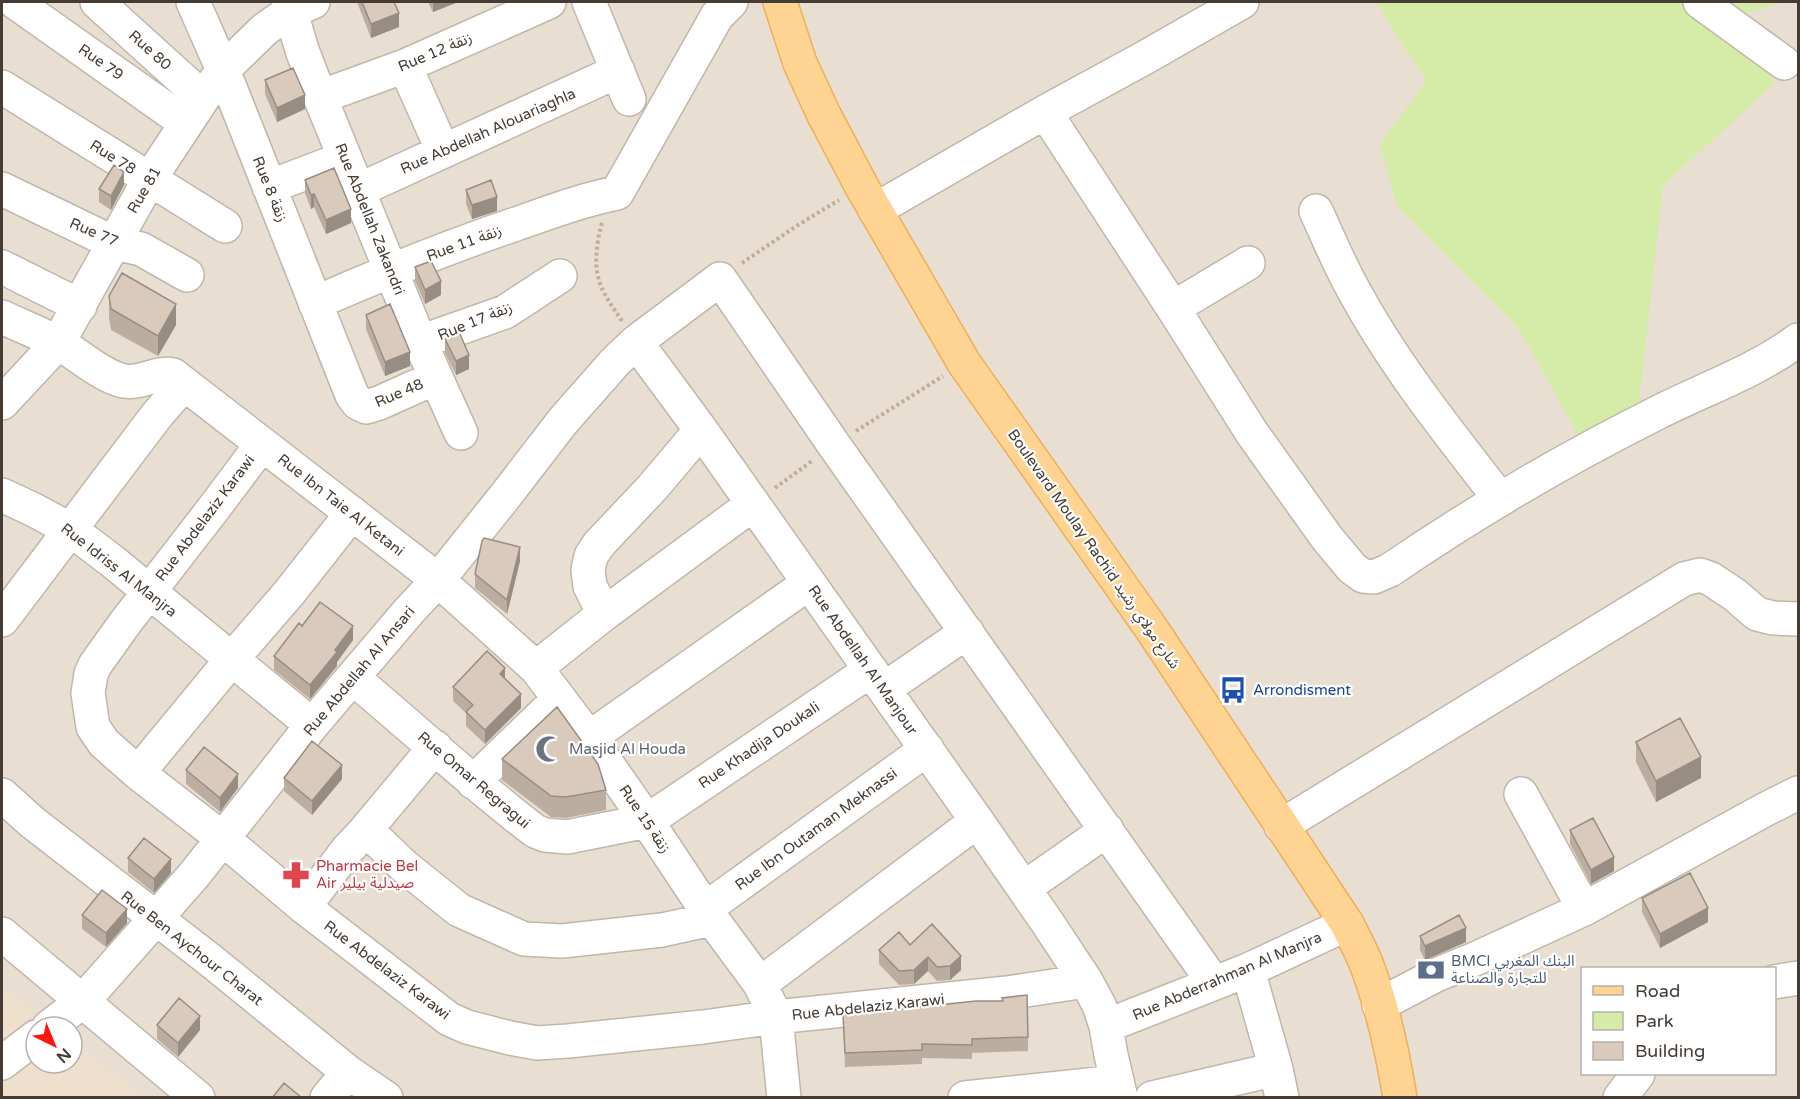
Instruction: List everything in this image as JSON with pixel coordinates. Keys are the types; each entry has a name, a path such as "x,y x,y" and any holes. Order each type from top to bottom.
{"main road":[{"name":"Boulevard Moulay Rachid شارع مولاي رشيد","path":"780,2 800,63 823,113 869,199 964,363 1153,631 1347,924 1368,967 1394,1063 1400,1098"}],"street":[{"name":"Rue 79","path":"15,2 195,110"},
{"name":"Rue 80","path":"97,2 195,110"},
{"name":"Rue 8 زنقة","path":"193,2 223,70 343,377"},
{"name":"Rue 12 زنقة","path":"320,97 405,66 549,2"},
{"name":"Rue Abdellah Alouariaghla","path":"359,190 443,151 623,85 589,2"},
{"path":"617,194 717,16 731,2"},
{"path":"1700,2 1784,63"},
{"path":"869,199 1045,111 1146,57 1235,4"},
{"name":"Rue 81","path":"2,403 58,343 149,180 223,70 265,29 297,5"},
{"name":"Rue Abdellah Zakandri","path":"297,5 302,50 320,97 435,378 461,433"},
{"path":"405,66 443,151"},
{"name":"Rue 78","path":"2,87 225,226"},
{"path":"1045,111 1252,434 1327,538 1353,568 1364,576 1374,577 1390,570 1500,499 1657,413 1754,368 1798,340"},
{"path":"269,187 345,158"},
{"name":"Rue 77","path":"2,189 114,243 141,249 187,274"},
{"name":"Rue 11 زنقة","path":"315,303 391,270 558,208 592,198 617,194"},
{"path":"1316,211 1352,288 1384,343 1435,416 1500,499"},
{"path":"1173,308 1248,263"},
{"path":"2,267 80,306"},
{"name":"Rue 17 زنقة","path":"420,342 505,312 560,276"},
{"path":"720,279 1214,983"},
{"name":"Rue Abdellah Al Ansari","path":"65,1015 83,1001 194,875 312,725 438,580 563,421 615,362 636,342 720,279"},
{"name":"Rue Ibn Taie Al Ketani","path":"2,317 58,343 106,374 123,381 140,382 168,374 173,375 438,580"},
{"name":"Rue Abdellah Al Manjour","path":"636,342 927,749 1086,981 1099,1005 1106,1026 1119,1090"},
{"name":"Rue 48","path":"343,377 358,403 366,407 379,404 435,378"},
{"path":"2,620 157,415 184,384"},
{"path":"604,614 590,586 588,570 591,556 599,544 652,488 701,430"},
{"name":"Rue Abdelaziz Karawi","path":"262,444 103,652 95,665 89,683 91,719 97,736 138,773 222,838 304,907 449,1019 467,1027 537,1043 703,1028 776,1017 1007,993 1086,981"},
{"name":"Rue Idriss Al Manjra","path":"2,495 71,530 312,725"},
{"path":"536,668 604,614 753,504"},
{"path":"138,773 289,593 352,513"},
{"path":"1281,826 1684,579 1700,575 1711,579 1757,614 1773,618 1798,618"},
{"name":"Rue 15 زنقة","path":"438,580 536,668 589,738 709,914 760,984 776,1017 784,1098"},
{"path":"589,738 809,583"},
{"name":"Rue Khadija Doukali","path":"647,820 877,679 967,632"},
{"name":"Rue Omar Regragui","path":"353,678 473,782 535,831 545,835 567,837 647,820"},
{"path":"473,782 559,699"},
{"path":"304,907 348,849 435,747"},
{"name":"Rue Ibn Outaman Meknassi","path":"709,914 927,749"},
{"path":"1379,1005 1436,975 1584,909 1798,793"},
{"path":"1521,794 1584,909"},
{"name":"Rue Ben Aychour Charat","path":"2,795 32,822 210,960 348,1072 386,1098"},
{"path":"760,984 977,820"},
{"path":"1024,888 1107,830"},
{"path":"364,832 378,841 459,910 524,939 562,941 662,930 709,914"},
{"name":"Rue Abderrahman Al Manjra","path":"1106,1026 1248,970 1347,924"},
{"path":"2,934 198,1098"},
{"path":"1152,1098 1279,1083 1248,970"},
{"path":"1776,982 1798,978"},
{"path":"2,1063 24,1046"},
{"path":"327,1098 348,1072"},
{"path":"1620,1098 1637,1075"},
{"path":"965,1098 1119,1090"}],"path":[{"path":"617,194 601,226 596,253 596,271 609,302 636,342"},
{"path":"720,279 798,225 869,199"}],"shaded area":[{"path":"2,2 1798,2 1798,1097 2,1098"},
{"path":"2,986 35,1012 32,1015 24,1015 24,1022 2,1041"},
{"path":"84,1050 143,1097 2,1097 2,1079 24,1059 24,1075 84,1075"}],"green space":[{"path":"1376,2 1783,2 1748,13 1774,84 1663,185 1638,412 1578,435 1519,329 1396,204 1380,144 1427,80"}],"building":[{"path":"362,2 394,2 399,13 371,24"},
{"path":"293,68 305,95 277,108 265,80"},
{"path":"114,165 124,172 111,196 99,189"},
{"path":"334,168 351,209 326,220 305,180"},
{"path":"491,180 497,197 472,205 466,190"},
{"path":"431,261 441,281 425,290 415,267"},
{"path":"122,273 176,304 158,336 111,309 109,296"},
{"path":"390,304 410,352 385,362 366,315"},
{"path":"460,334 469,355 456,361 445,339"},
{"path":"484,538 520,547 507,600 475,574"},
{"path":"320,602 353,626 335,650 337,652 310,685 274,656 299,623 302,626"},
{"path":"487,651 505,668 500,674 521,694 485,730 466,712 473,705 453,687"},
{"name":"Masjid Al Houda","path":"557,707 598,764 606,790 566,797 551,796 502,759"},
{"path":"1680,718 1701,757 1656,781 1636,742"},
{"path":"312,741 342,765 312,801 284,778"},
{"path":"204,747 238,774 220,798 186,770"},
{"path":"1593,818 1614,857 1591,870 1570,830"},
{"path":"144,838 171,859 154,879 128,858"},
{"path":"1690,873 1708,908 1660,934 1642,898"},
{"path":"102,890 127,909 106,933 82,915"},
{"path":"1459,915 1466,928 1425,946 1420,936"},
{"path":"932,924 961,956 950,966 937,967 928,957 914,970 899,971 879,950 899,932 910,945"},
{"path":"1027,995 1028,1037 972,1039 972,1045 922,1044 922,1050 845,1053 843,1015 976,1001 1003,1001 1002,998"},
{"path":"179,998 200,1016 178,1043 157,1025"},
{"path":"284,1083 302,1098 272,1098"}],"place":[{"name":"Arrondisment","path":"1233,690"},
{"name":"Masjid Al Houda","path":"549,749"},
{"name":"Pharmacie Bel Air صيدلية بيلير","path":"296,875"},
{"name":"BMCI البنك المغربي للتجارة والصناعة","path":"1431,970"}]}
